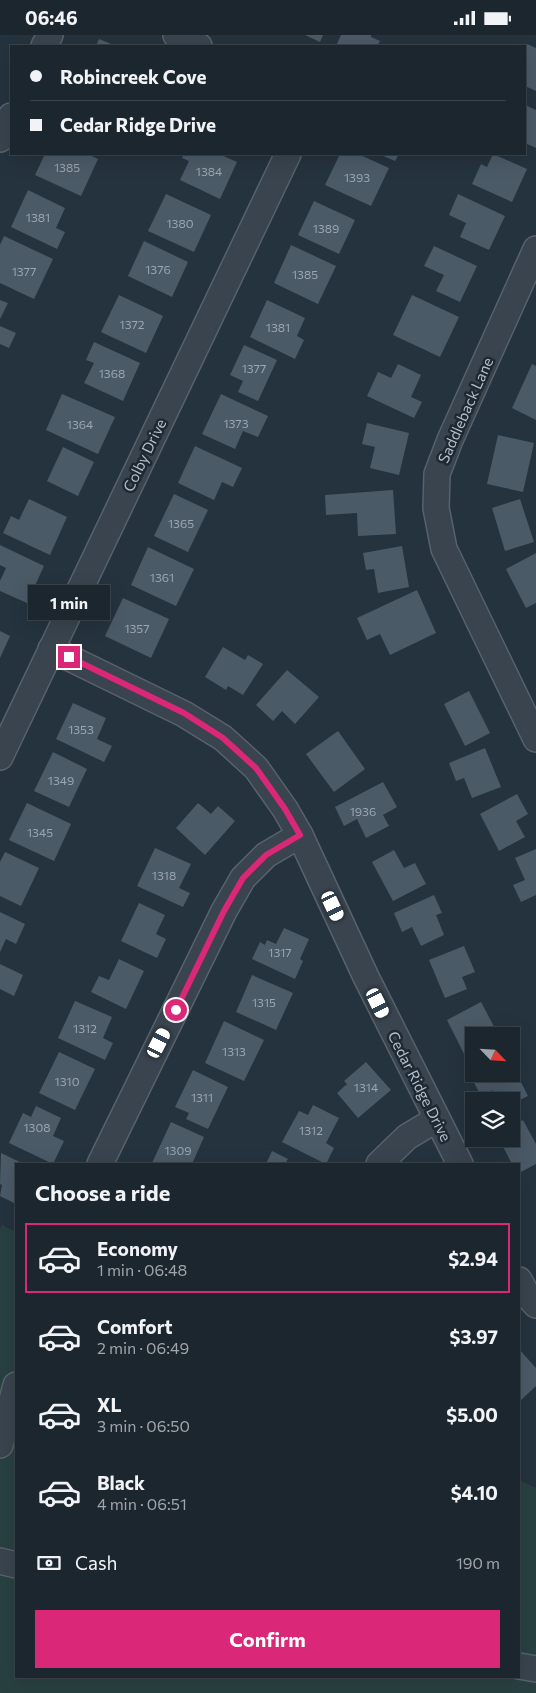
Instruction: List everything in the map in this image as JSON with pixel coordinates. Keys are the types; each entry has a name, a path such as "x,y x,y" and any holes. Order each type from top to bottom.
{"street":[{"path":"176,35 197,45"},
{"path":"0,139 10,118"},
{"name":"Colby Drive","path":"0,757 288,155"},
{"name":"Saddleback Lane","path":"536,249 450,439 438,474 436,508 444,549 536,739"},
{"name":"Cedar Ridge Drive","path":"52,649 184,713 223,738 256,768 285,809 300,835 366,977 459,1163"},
{"path":"100,1163 224,911 243,878 266,855 300,835"},
{"path":"380,1163 407,1137 437,1119"},
{"path":"520,1282 536,1305"},
{"path":"0,1445 15,1389"},
{"path":"0,1561 15,1565"},
{"path":"520,1666 536,1669"}],"green space":[{"path":"2,1225 15,1232 15,1678 520,1678 520,1480 536,1488 536,1693 0,1693 0,1229"}],"building":[{"path":"305,35 323,35 320,42"},
{"path":"341,35 371,35 371,37 380,41 378,45 336,45"},
{"path":"99,39 114,45 96,45"},
{"path":"527,44 536,48 536,91 526,86"},
{"path":"526,105 536,110 536,148 526,143"},
{"path":"45,155 89,155 98,159 81,196 35,175"},
{"path":"184,155 221,155 237,162 220,199 180,180 189,161 182,158"},
{"path":"340,155 360,155 389,168 371,206 325,185"},
{"path":"381,155 398,155 395,161"},
{"path":"493,155 495,155 527,169 512,202 472,184 481,164 487,167"},
{"path":"28,190 65,208 56,228 65,232 57,249 11,227"},
{"path":"166,194 211,215 194,252 148,231"},
{"path":"458,194 505,216 489,250 460,237 466,223 449,215"},
{"path":"314,201 355,220 339,254 298,235"},
{"path":"4,236 53,259 34,299 0,283 0,245"},
{"path":"144,241 188,262 172,297 128,276"},
{"path":"291,245 336,266 318,304 274,283"},
{"path":"434,246 477,266 460,302 436,291 444,275 424,266"},
{"path":"119,295 163,316 146,353 101,332"},
{"path":"412,295 459,317 440,357 393,335"},
{"path":"0,300 8,303 0,319"},
{"path":"267,300 305,318 297,336 304,340 295,359 250,337"},
{"path":"0,326 16,333 9,348 0,344"},
{"path":"94,342 140,363 123,401 84,383 94,363 86,360"},
{"path":"244,345 277,360 258,401 238,392 243,381 230,375"},
{"path":"398,364 421,375 411,397 422,402 414,418 367,396 378,372 391,378"},
{"path":"532,364 536,366 536,420 512,408"},
{"path":"62,394 115,417 98,454 46,430"},
{"path":"221,394 268,416 258,437 243,431 235,449 202,434"},
{"path":"367,423 409,433 399,475 370,468 375,447 362,444"},
{"path":"498,435 534,443 523,492 487,484"},
{"path":"195,446 242,468 233,487 222,482 214,500 178,483"},
{"path":"63,447 94,462 78,496 47,481"},
{"path":"393,490 396,534 358,536 357,513 326,515 325,495"},
{"path":"174,494 208,510 188,552 154,536"},
{"path":"29,499 67,517 50,555 3,533 11,516 19,520"},
{"path":"520,499 534,542 505,551 492,508"},
{"path":"0,545 44,566 27,603 0,591 0,581 6,568 0,565"},
{"path":"402,546 409,587 378,593 374,569 366,570 363,553"},
{"path":"148,547 194,569 176,606 131,585"},
{"path":"536,553 536,603 526,608 506,569"},
{"path":"417,590 436,633 390,655 380,634 367,640 357,618"},
{"path":"123,598 169,619 151,658 105,636"},
{"path":"0,631 10,636 0,658"},
{"path":"223,647 245,660 248,655 263,664 243,695 228,686 226,690 205,677"},
{"path":"287,670 319,697 295,724 282,711 273,721 256,705"},
{"path":"469,691 490,733 465,746 444,704"},
{"path":"73,703 106,718 97,739 112,746 104,762 56,739"},
{"path":"338,731 365,769 334,792 306,754"},
{"path":"485,748 501,787 472,798 464,778 456,781 449,763"},
{"path":"53,752 87,769 69,807 34,791"},
{"path":"383,782 397,807 383,815 389,826 366,838 357,819 344,826 335,807"},
{"path":"517,794 528,814 516,821 525,837 499,851 480,814"},
{"path":"27,803 71,824 54,861 9,840"},
{"path":"198,803 211,814 218,806 235,821 205,855 176,828"},
{"path":"155,848 191,864 179,888 190,893 183,907 137,886"},
{"path":"536,849 536,895 521,902 513,885 525,880 515,858"},
{"path":"394,850 404,868 415,863 426,884 393,901 372,862"},
{"path":"5,852 39,868 21,906 0,896 0,862"},
{"path":"434,895 442,913 436,915 444,935 421,946 412,927 402,932 394,913"},
{"path":"139,903 165,915 156,934 166,939 157,958 121,941"},
{"path":"0,912 25,924 16,944 6,939 0,952"},
{"path":"284,928 309,939 300,959 303,961 295,979 252,959 260,942 265,945 267,940 276,944"},
{"path":"464,946 475,972 462,977 467,989 445,998 429,960"},
{"path":"119,959 144,971 126,1009 91,992 99,976 109,980"},
{"path":"0,964 23,975 14,996 0,989"},
{"path":"252,975 293,993 276,1030 236,1012"},
{"path":"75,1001 112,1017 103,1038 113,1043 105,1060 58,1038"},
{"path":"481,1002 494,1027 465,1027 465,1056 447,1020"},
{"path":"224,1021 264,1040 244,1081 205,1063"},
{"path":"59,1052 95,1069 75,1110 39,1093"},
{"path":"366,1062 391,1090 358,1118 337,1093 347,1084 344,1081"},
{"path":"193,1070 228,1087 208,1129 186,1119 189,1113 175,1107"},
{"path":"520,1080 528,1096 520,1100 520,1092 493,1092 492,1090 479,1092 474,1083 520,1083"},
{"path":"313,1105 339,1118 326,1143 334,1148 326,1163 282,1142 299,1111 308,1115"},
{"path":"36,1106 61,1118 53,1136 64,1141 53,1163 9,1143 23,1113 31,1117"},
{"path":"523,1120 536,1144 536,1164 520,1172 520,1163 511,1163 503,1147 520,1147 520,1122"},
{"path":"171,1122 204,1137 192,1163 152,1163"},
{"path":"272,1151 288,1159 286,1162 288,1163 266,1163"},
{"path":"1,1153 22,1163 15,1163 15,1204 0,1196 2,1185 0,1184"},
{"path":"520,1350 536,1368 536,1386 520,1401"}],"route":[{"path":"69,657 184,713 223,738 256,768 285,809 300,835 266,855 243,878 224,911 176,1010"}]}
